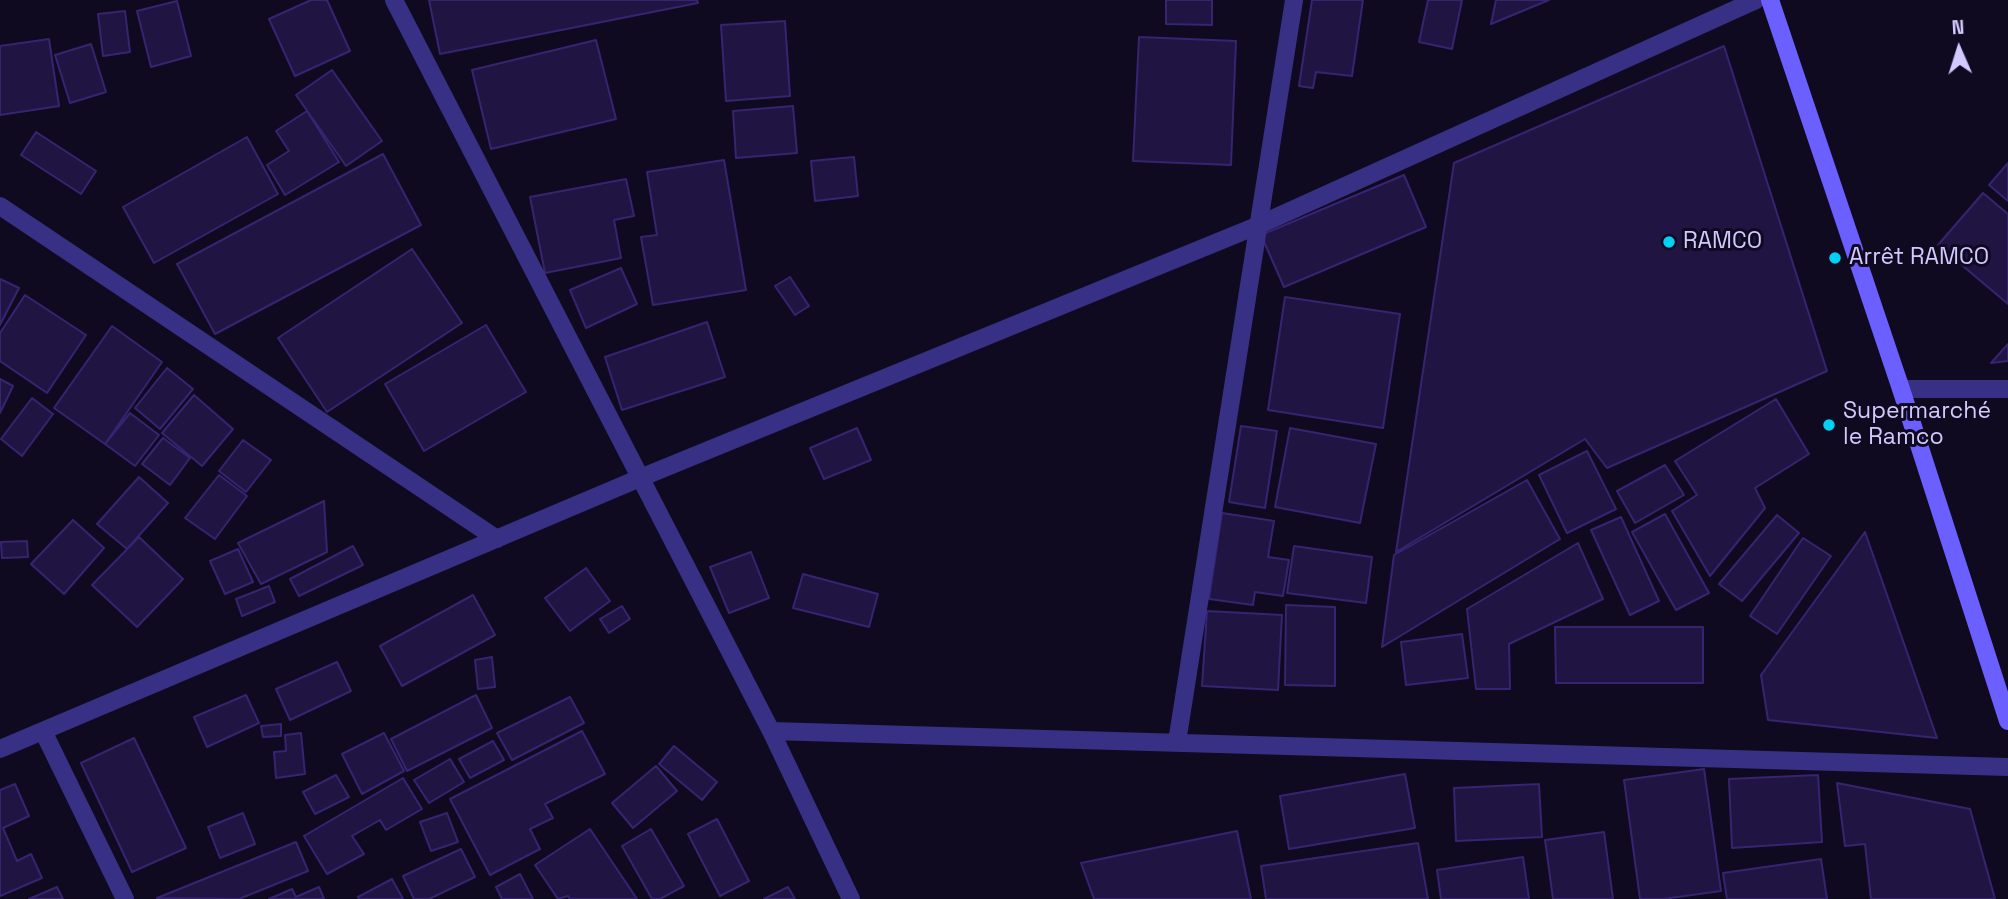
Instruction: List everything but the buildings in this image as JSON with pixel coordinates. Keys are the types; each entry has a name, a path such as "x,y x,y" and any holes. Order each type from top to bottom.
{"main road":[{"path":"1770,0 1901,389 2008,721"}],"street":[{"path":"394,0 771,731 850,899"},
{"path":"1177,742 1294,0"},
{"path":"0,748 640,478 1259,225 1756,0"},
{"path":"0,206 497,539"},
{"path":"1901,389 2008,389"},
{"path":"43,731 125,899"},
{"path":"771,731 2008,767"}],"place":[{"name":"RAMCO","path":"1669,242"},
{"name":"Arrêt RAMCO","path":"1835,258"},
{"name":"Supermarché le Ramco","path":"1829,425"}]}
